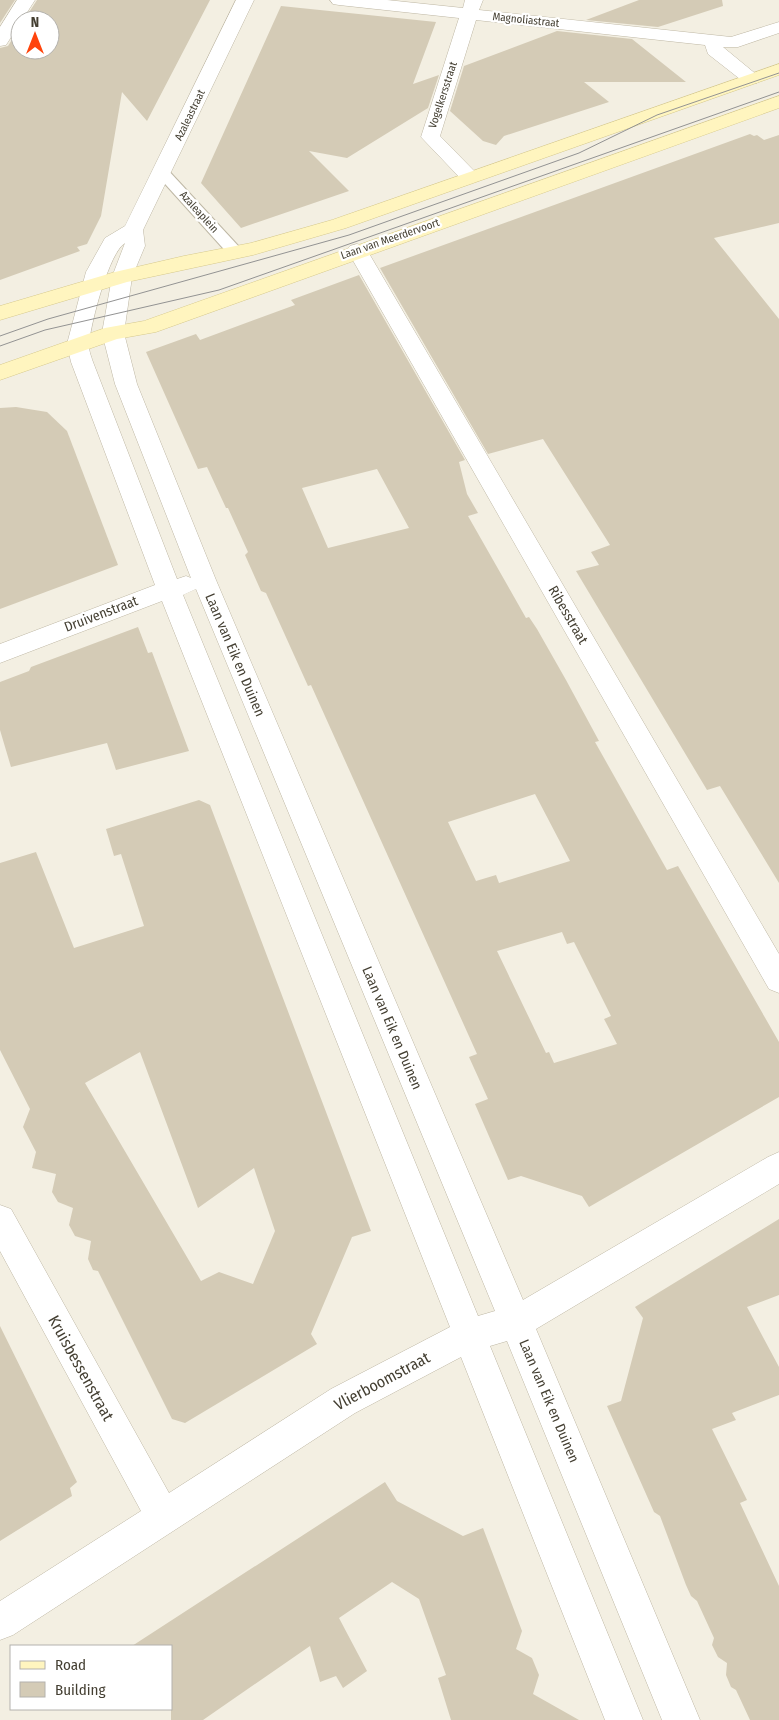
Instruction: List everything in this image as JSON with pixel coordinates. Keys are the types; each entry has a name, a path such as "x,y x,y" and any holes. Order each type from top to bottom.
{"street":[{"path":"0,41 26,0"},
{"name":"Azaleastraat","path":"113,333 122,277 135,246 133,230 245,0"},
{"name":"Magnoliastraat","path":"339,0 472,7 732,43 779,27"},
{"name":"Vogelkersstraat","path":"470,177 430,137 472,7"},
{"path":"713,41 714,50 751,79"},
{"path":"0,313 122,277 184,262 236,253 338,224 779,69"},
{"name":"Laan van Meerdervoort","path":"0,373 78,344 113,333 148,326 357,250 776,105"},
{"path":"133,230 112,242 96,272 78,344 82,362 169,589 624,1720"},
{"name":"Ribesstraat","path":"357,250 779,980"},
{"name":"Laan van Eik en Duinen","path":"113,333 126,384 204,580 681,1720"},
{"name":"Druivenstraat","path":"0,654 169,589 204,580"},
{"name":"Vlierboomstraat","path":"0,1622 343,1402 469,1335 516,1322 779,1167"},
{"name":"Kruisbessenstraat","path":"0,1220 163,1516"}],"lane":[{"name":"Azaleaplein","path":"162,172 236,253"}],"building":[{"path":"0,0 15,0 0,23"},
{"path":"37,0 210,0 147,121 122,92 101,216 87,244 77,247 80,251 0,280 0,48 8,46 10,43 10,60 60,60 60,10 30,10"},
{"path":"639,0 722,0 723,6 658,27 586,20"},
{"path":"281,6 436,22 413,84 439,75 428,108 347,158 309,151 349,191 241,228 201,183"},
{"path":"557,31 632,39 686,82 584,82 609,102 504,136 496,145 483,141 450,111 464,66"},
{"path":"750,134 757,135 764,140 779,135 779,223 714,238 779,319 779,883 720,786 707,790 576,571 599,565 591,552 610,545 543,439 488,454 380,268"},
{"path":"359,275 465,460 459,462 467,494 478,513 468,516 526,618 529,617 537,629 566,680 599,741 595,742 667,870 678,866 779,1042 779,1097 589,1207 582,1196 521,1176 508,1180 475,1104 488,1099 469,1057 477,1054 311,685 308,686 266,593 261,591 245,555 248,552 228,508 226,508 207,467 198,469 146,352 196,334 200,340 295,305 291,300","holes":["377,469 409,528 328,548 302,488","535,794 570,861 499,883 496,875 476,881 448,822","562,932 567,944 574,942 611,1016 604,1019 617,1044 554,1063 549,1052 546,1053 497,951"]},
{"path":"16,407 47,412 67,431 118,565 0,609 0,408"},
{"path":"138,627 148,653 152,652 189,751 116,770 107,743 11,767 0,730 0,682 29,671 31,667"},
{"path":"199,800 210,805 371,1231 352,1237 311,1334 317,1344 185,1423 172,1419 98,1271 93,1270 88,1259 91,1241 75,1236 69,1225 73,1208 58,1202 52,1192 56,1174 32,1168 36,1152 23,1127 30,1109 0,1050 0,863 36,852 74,948 144,926 121,854 114,856 106,829","holes":["140,1052 198,1208 254,1168 275,1231 253,1284 219,1272 201,1281 85,1083"]},
{"path":"779,1219 779,1295 747,1307 779,1367 779,1395 732,1413 736,1420 712,1429 747,1500 740,1503 779,1586 779,1720 750,1720 736,1690 731,1687 726,1675 727,1663 718,1657 712,1645 714,1638 697,1601 691,1596 660,1516 654,1512 607,1406 621,1401 643,1318 635,1307"},
{"path":"0,1326 77,1482 70,1488 72,1496 0,1541"},
{"path":"385,1482 397,1501 463,1536 483,1528 522,1631 516,1649 532,1658 539,1675 533,1694 579,1720 451,1720 438,1678 446,1675 419,1599 392,1582 339,1618 367,1671 343,1688 336,1676 320,1682 310,1646 203,1720 171,1720 172,1645 134,1645"}],"tram line":[{"path":"0,336 48,319 349,235 579,153 657,115 779,73"},
{"path":"0,346 45,330 219,290 779,92"}]}
